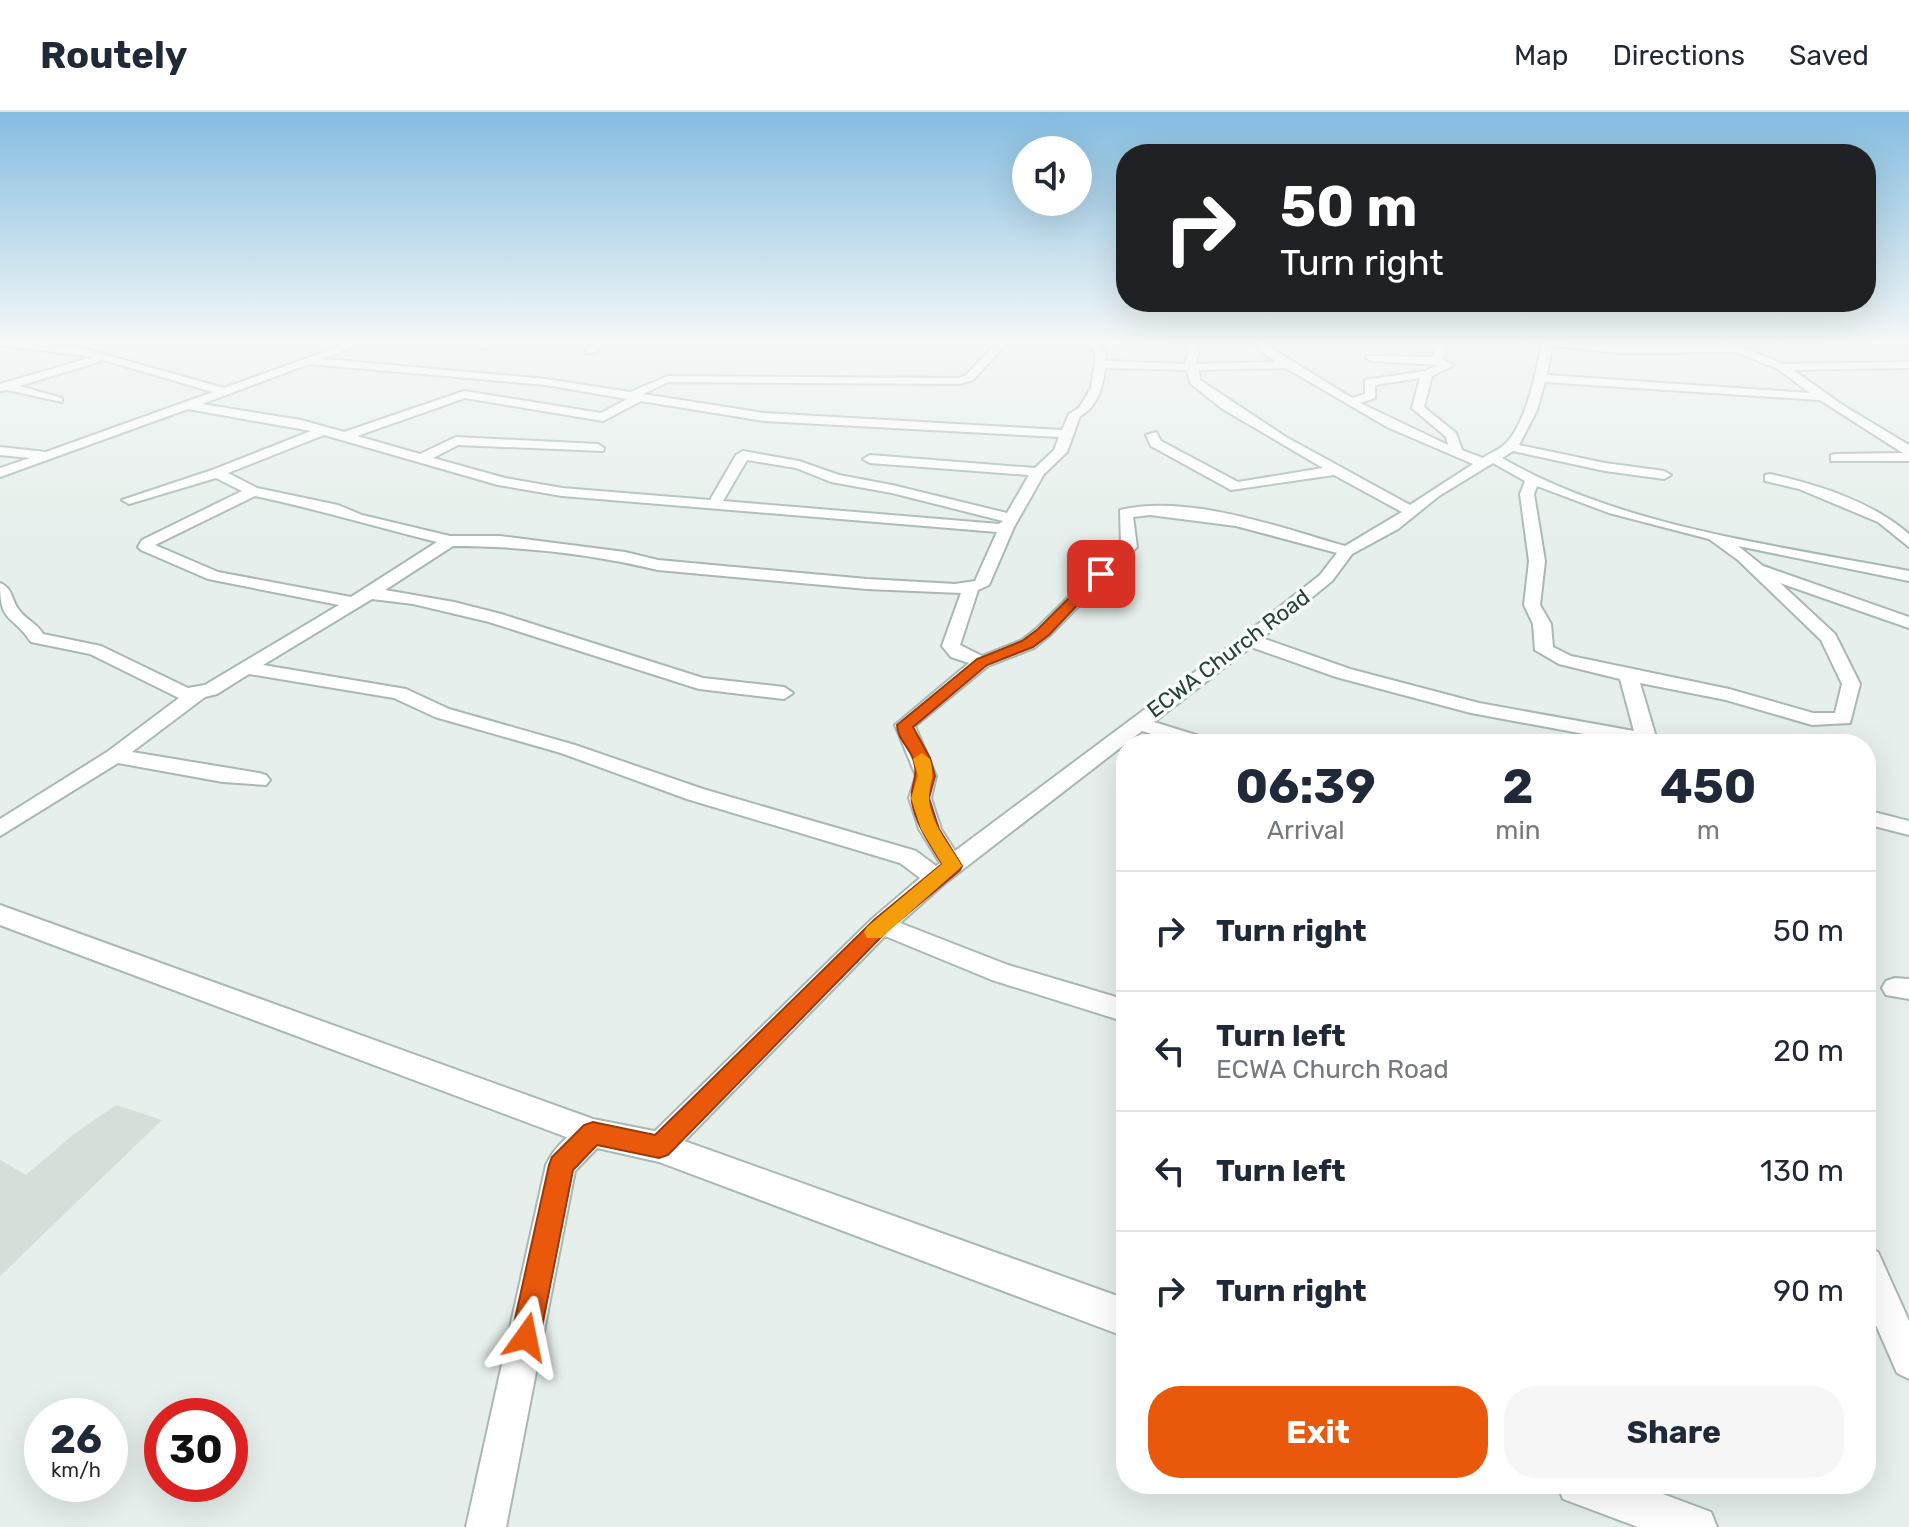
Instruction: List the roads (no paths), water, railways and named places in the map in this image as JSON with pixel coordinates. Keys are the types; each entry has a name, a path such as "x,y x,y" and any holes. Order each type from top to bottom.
{"street":[{"path":"0,473 185,406"},
{"path":"194,406 324,430 503,482 562,492 713,506 1010,523"},
{"path":"346,436 430,406"},
{"path":"537,406 603,417 621,406"},
{"path":"692,406 811,421 1068,434"},
{"path":"217,473 253,491 333,508 357,518 450,541 500,541 625,557 658,565 742,573 971,588 981,585 1038,472 1060,452 1075,414 1086,406"},
{"path":"1229,406 1411,511"},
{"path":"1359,406 1456,453 1664,475"},
{"path":"1419,406 1452,436 1456,453"},
{"name":"ECWA Church Road","path":"1123,734 1326,578 1347,551 1393,526 1495,456 1532,406"},
{"path":"1837,406 1909,454"},
{"path":"129,500 217,473 324,430"},
{"path":"1152,435 1156,443 1236,487 1337,470"},
{"path":"423,458 456,441 598,448"},
{"path":"0,451 49,455"},
{"path":"1836,458 1909,454"},
{"path":"713,506 743,455 799,465 836,479 892,489 1010,523"},
{"path":"1495,456 1532,479 1617,511 1715,537 1909,576"},
{"path":"870,459 1038,472"},
{"path":"1770,478 1804,486 1883,519 1909,542"},
{"path":"1532,479 1527,494 1537,561 1532,605 1542,624 1544,650 1565,660 1729,695 1812,719 1843,719 1851,684 1829,638 1715,537"},
{"path":"253,491 147,543 146,547 214,576 354,603"},
{"path":"945,872 920,798 926,776 921,758 905,732 905,725 982,662 1028,644 1043,632 1129,547 1125,513 1147,511 1200,515 1347,551"},
{"path":"0,588 12,614 31,628 37,638 95,650 186,694 197,694 210,690 372,594 450,541"},
{"path":"1752,567 1909,623"},
{"path":"971,588 951,646 957,653 982,662"},
{"path":"372,594 399,596 515,624 700,684 784,693"},
{"path":"1249,640 1343,673 1478,709 1607,734"},
{"path":"245,668 399,693 442,713 568,749 695,794 908,857 945,872"},
{"path":"1628,675 1646,734"},
{"path":"0,829 114,756 197,694"},
{"path":"1137,723 1173,734"},
{"name":"ECWA Church Road","path":"659,1147 881,925 1116,739"},
{"path":"114,756 151,760 225,778 259,780"},
{"path":"1876,820 1909,828"},
{"path":"0,915 593,1133 659,1147 1116,1314"},
{"path":"881,925 1001,973 1116,1008"},
{"path":"486,1527 561,1165 593,1133"},
{"path":"1876,1286 1909,1361"},
{"path":"1605,1494 1696,1527"}]}
